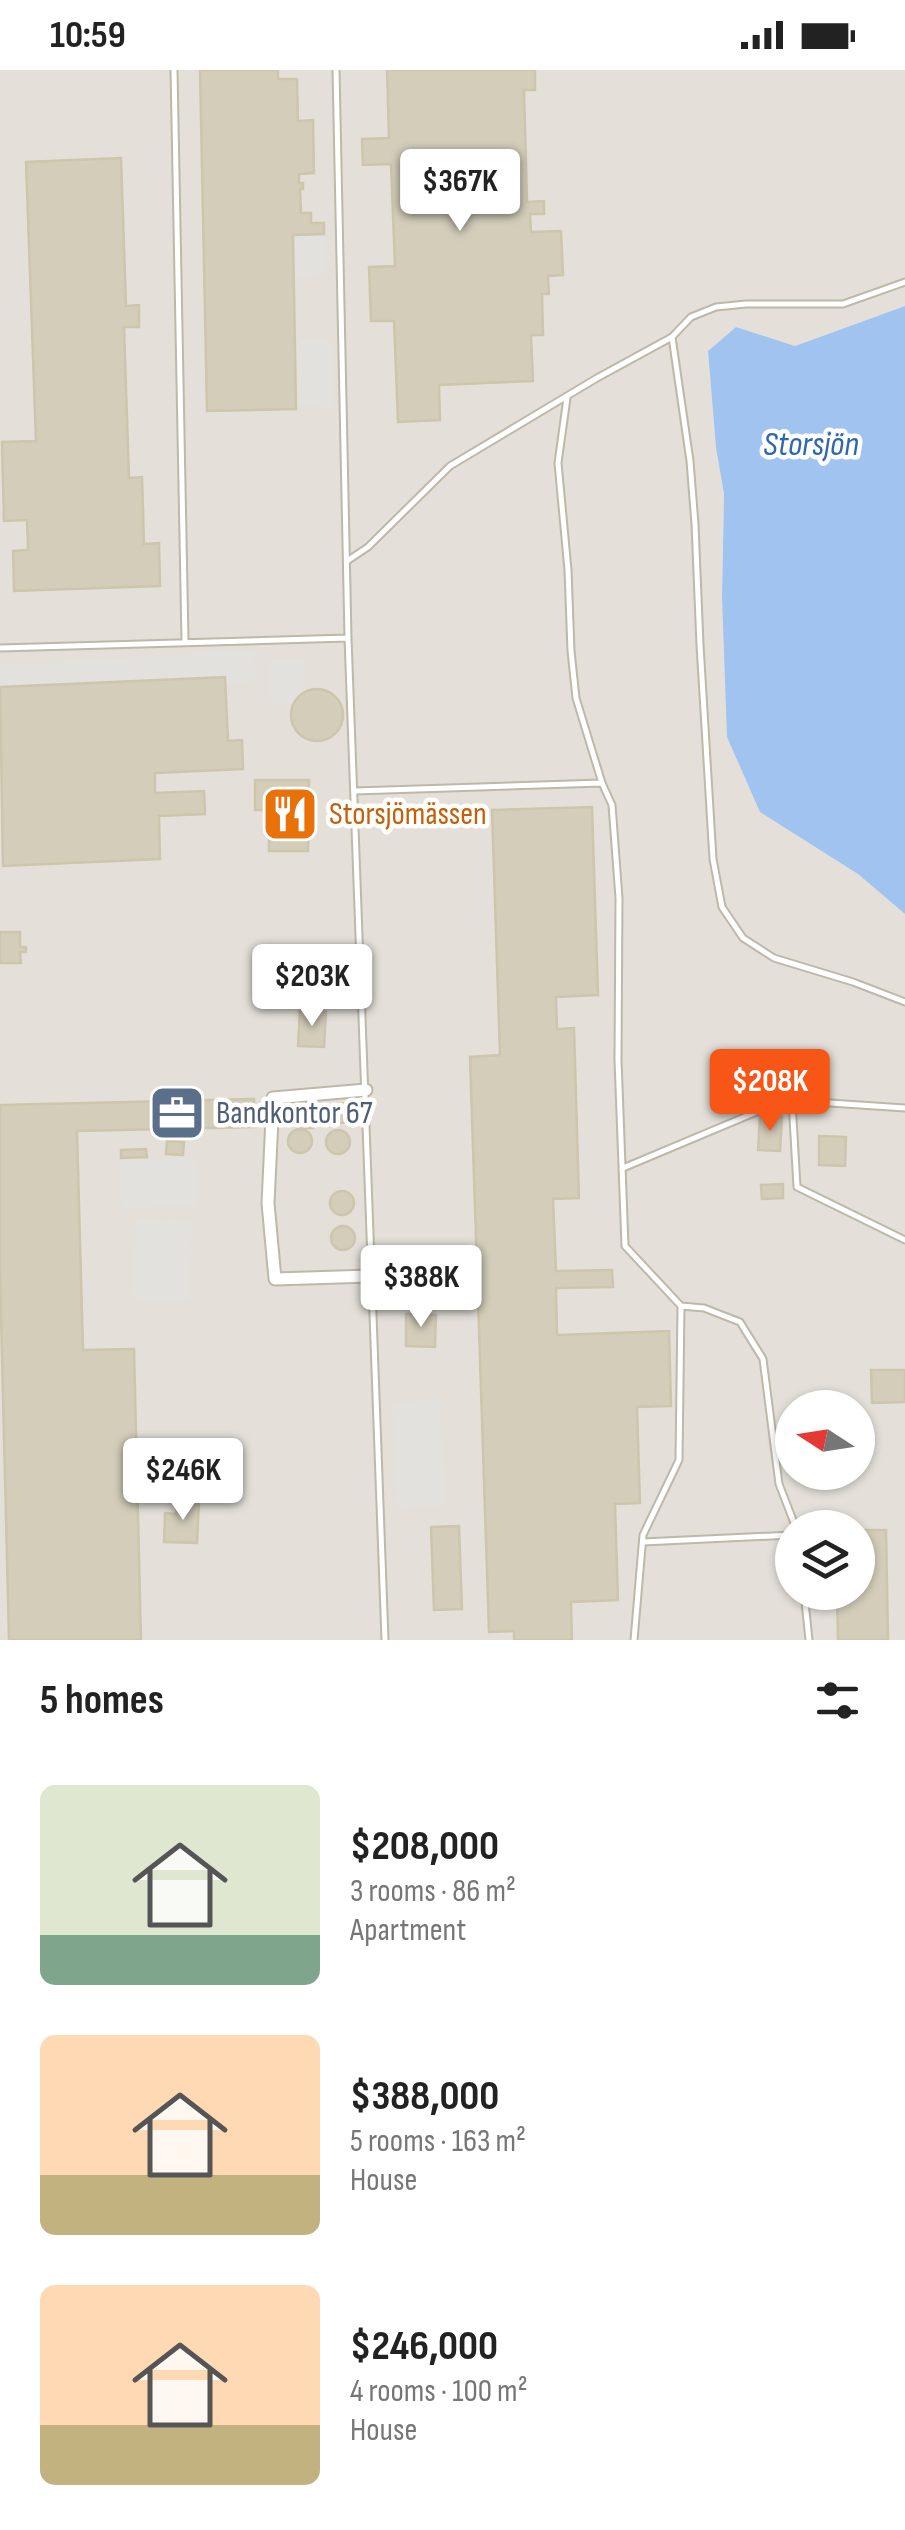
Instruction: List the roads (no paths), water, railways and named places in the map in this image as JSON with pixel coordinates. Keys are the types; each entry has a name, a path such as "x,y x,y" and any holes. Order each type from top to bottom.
{"street":[{"path":"366,1090 273,1098 268,1203 275,1279 372,1276"}],"lane":[{"path":"174,70 185,642"},
{"path":"336,70 348,638 385,1640"},
{"path":"347,561 368,547 450,466 672,337 691,316 716,307 788,302 843,304 905,282"},
{"path":"672,337 690,461 713,860 722,907 743,938 774,958 905,1002"},
{"path":"567,398 558,463 571,651 576,698 612,805 619,898 618,1060 625,1246 682,1306 704,1308 740,1322 763,1360 779,1484 789,1510"},
{"path":"0,648 348,638"},
{"path":"355,790 602,783"},
{"path":"622,1168 785,1100 905,1108"},
{"path":"792,1101 797,1187 905,1240"},
{"path":"634,1640 644,1535 679,1460 682,1306"},
{"path":"643,1542 775,1536"},
{"path":"806,1610 809,1640"}],"water":[{"name":"Storsjön","path":"905,306 905,914 858,874 760,812 727,737 722,596 724,494 708,351 736,327 795,346"}],"place":[{"name":"Storsjömässen","path":"290,814"},
{"name":"Bandkontor 67","path":"177,1113"}]}
